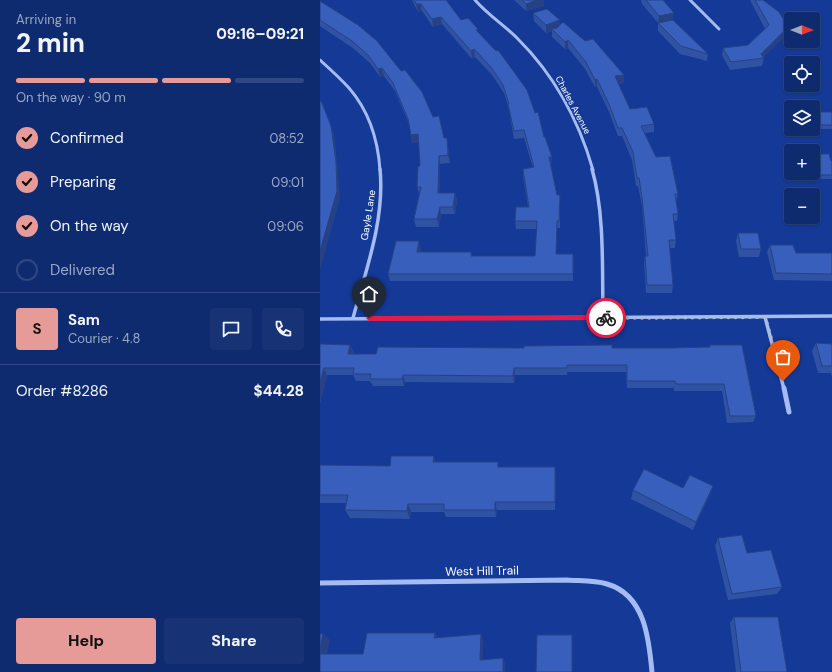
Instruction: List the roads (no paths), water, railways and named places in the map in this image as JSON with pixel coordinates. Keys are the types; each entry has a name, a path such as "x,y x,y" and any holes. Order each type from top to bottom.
{"street":[{"name":"Charles Avenue","path":"475,0 483,9 518,39 545,69 576,122 586,146 595,179 600,224 603,318"},
{"path":"690,0 719,29"},
{"name":"Gayle Lane","path":"320,60 331,69 355,95 364,109 372,124 377,141 381,166 381,194 376,224 354,318"},
{"path":"320,319 832,316"},
{"path":"765,317 779,366 789,412"},
{"name":"West Hill Trail","path":"320,583 567,580 597,582 614,586 637,606 644,623 652,672"}]}
